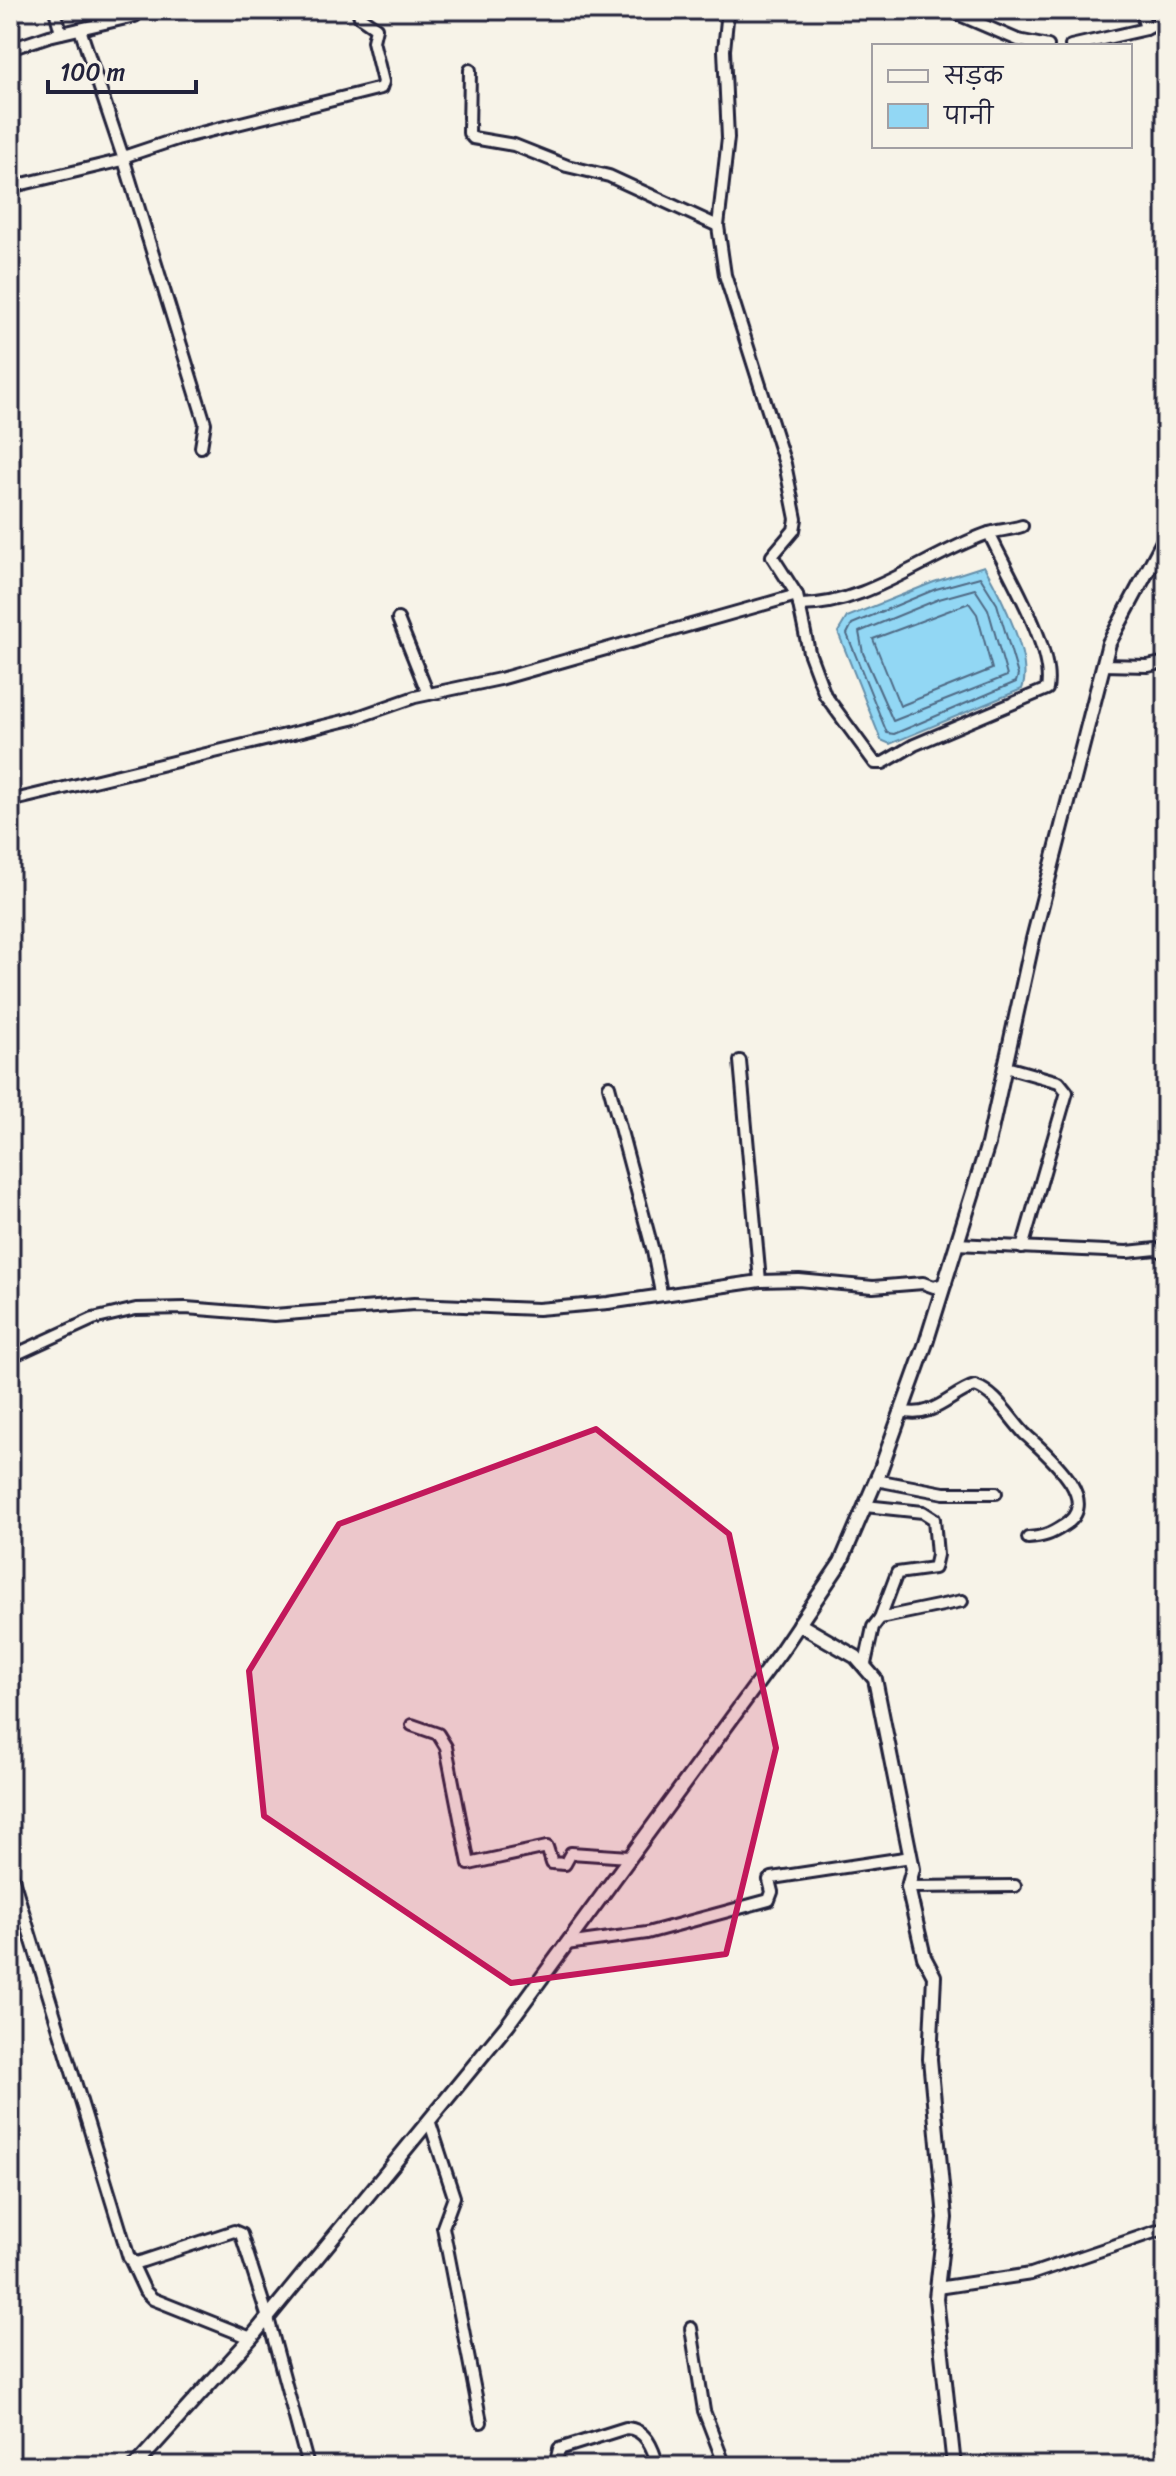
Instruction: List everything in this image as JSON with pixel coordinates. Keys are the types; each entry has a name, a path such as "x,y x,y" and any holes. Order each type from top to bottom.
{"street":[{"path":"55,10 61,33"},
{"path":"10,49 61,33 135,16 140,10"},
{"path":"10,187 123,158 177,139 381,88 373,41 376,28 360,17 358,10"},
{"path":"728,10 724,50 728,138 718,226 725,275 785,464 796,519 794,530 772,556 798,600 813,665 825,695 875,763 883,763 914,745 1047,689 1047,666 1040,643 989,533"},
{"path":"948,10 1018,40 1038,44"},
{"path":"1141,10 1146,29"},
{"path":"1080,44 1146,29 1166,19"},
{"path":"80,29 169,299 205,423 201,447"},
{"path":"470,70 469,133 473,138 514,145 567,166 609,176 718,226"},
{"path":"10,801 352,719 428,694 500,679 798,600 820,605 853,594 989,533 1022,526"},
{"path":"135,2466 268,2318 508,2024 841,1562 902,1411 946,1283 988,1144 1033,939 1103,665 1116,626 1166,536"},
{"path":"398,619 428,694"},
{"path":"1103,665 1148,666 1166,662"},
{"path":"740,1061 760,1281"},
{"path":"1006,1067 1059,1082 1067,1092 1022,1248"},
{"path":"609,1086 653,1251 661,1293"},
{"path":"956,1244 1127,1252 1156,1249 1166,1254"},
{"path":"10,1357 68,1329 124,1310 177,1308 298,1314 414,1304 538,1309 608,1303 760,1281 808,1281 873,1287 923,1283 934,1287 946,1283"},
{"path":"902,1411 912,1414 940,1407 975,1386 1004,1408 1063,1471 1078,1502 1079,1509 1070,1522 1044,1537 1028,1538"},
{"path":"876,1480 944,1493 996,1493"},
{"path":"865,1506 923,1512 933,1516 937,1555 934,1568 897,1573 880,1618 873,1627 865,1664"},
{"path":"880,1618 962,1601"},
{"path":"799,1624 865,1664 880,1692 913,1869 908,1887 924,1957 934,1976 931,2068 945,2218 937,2288 954,2466"},
{"path":"412,1725 438,1734 446,1747 469,1864 547,1847 552,1863 557,1866 565,1864 571,1853 629,1857"},
{"path":"566,1944 647,1933 769,1900 772,1892 769,1880 772,1878 911,1857"},
{"path":"10,1869 131,2261 145,2291 153,2299 251,2338"},
{"path":"908,1887 1015,1886"},
{"path":"429,2120 454,2197 443,2227 481,2422"},
{"path":"937,2288 1031,2274 1166,2228"},
{"path":"131,2261 143,2261 237,2231 243,2238 268,2318 308,2466"},
{"path":"691,2328 704,2411 725,2466"},
{"path":"555,2466 559,2449 568,2444 626,2428 636,2428 644,2435 658,2466"}],"highlighted area":[{"path":"596,1429 729,1534 776,1748 726,1954 511,1983 264,1816 249,1671 339,1524"}],"water":[{"path":"984,566 1014,627 1023,661 1022,689 890,744 881,740 838,632 847,617 934,582"}]}
